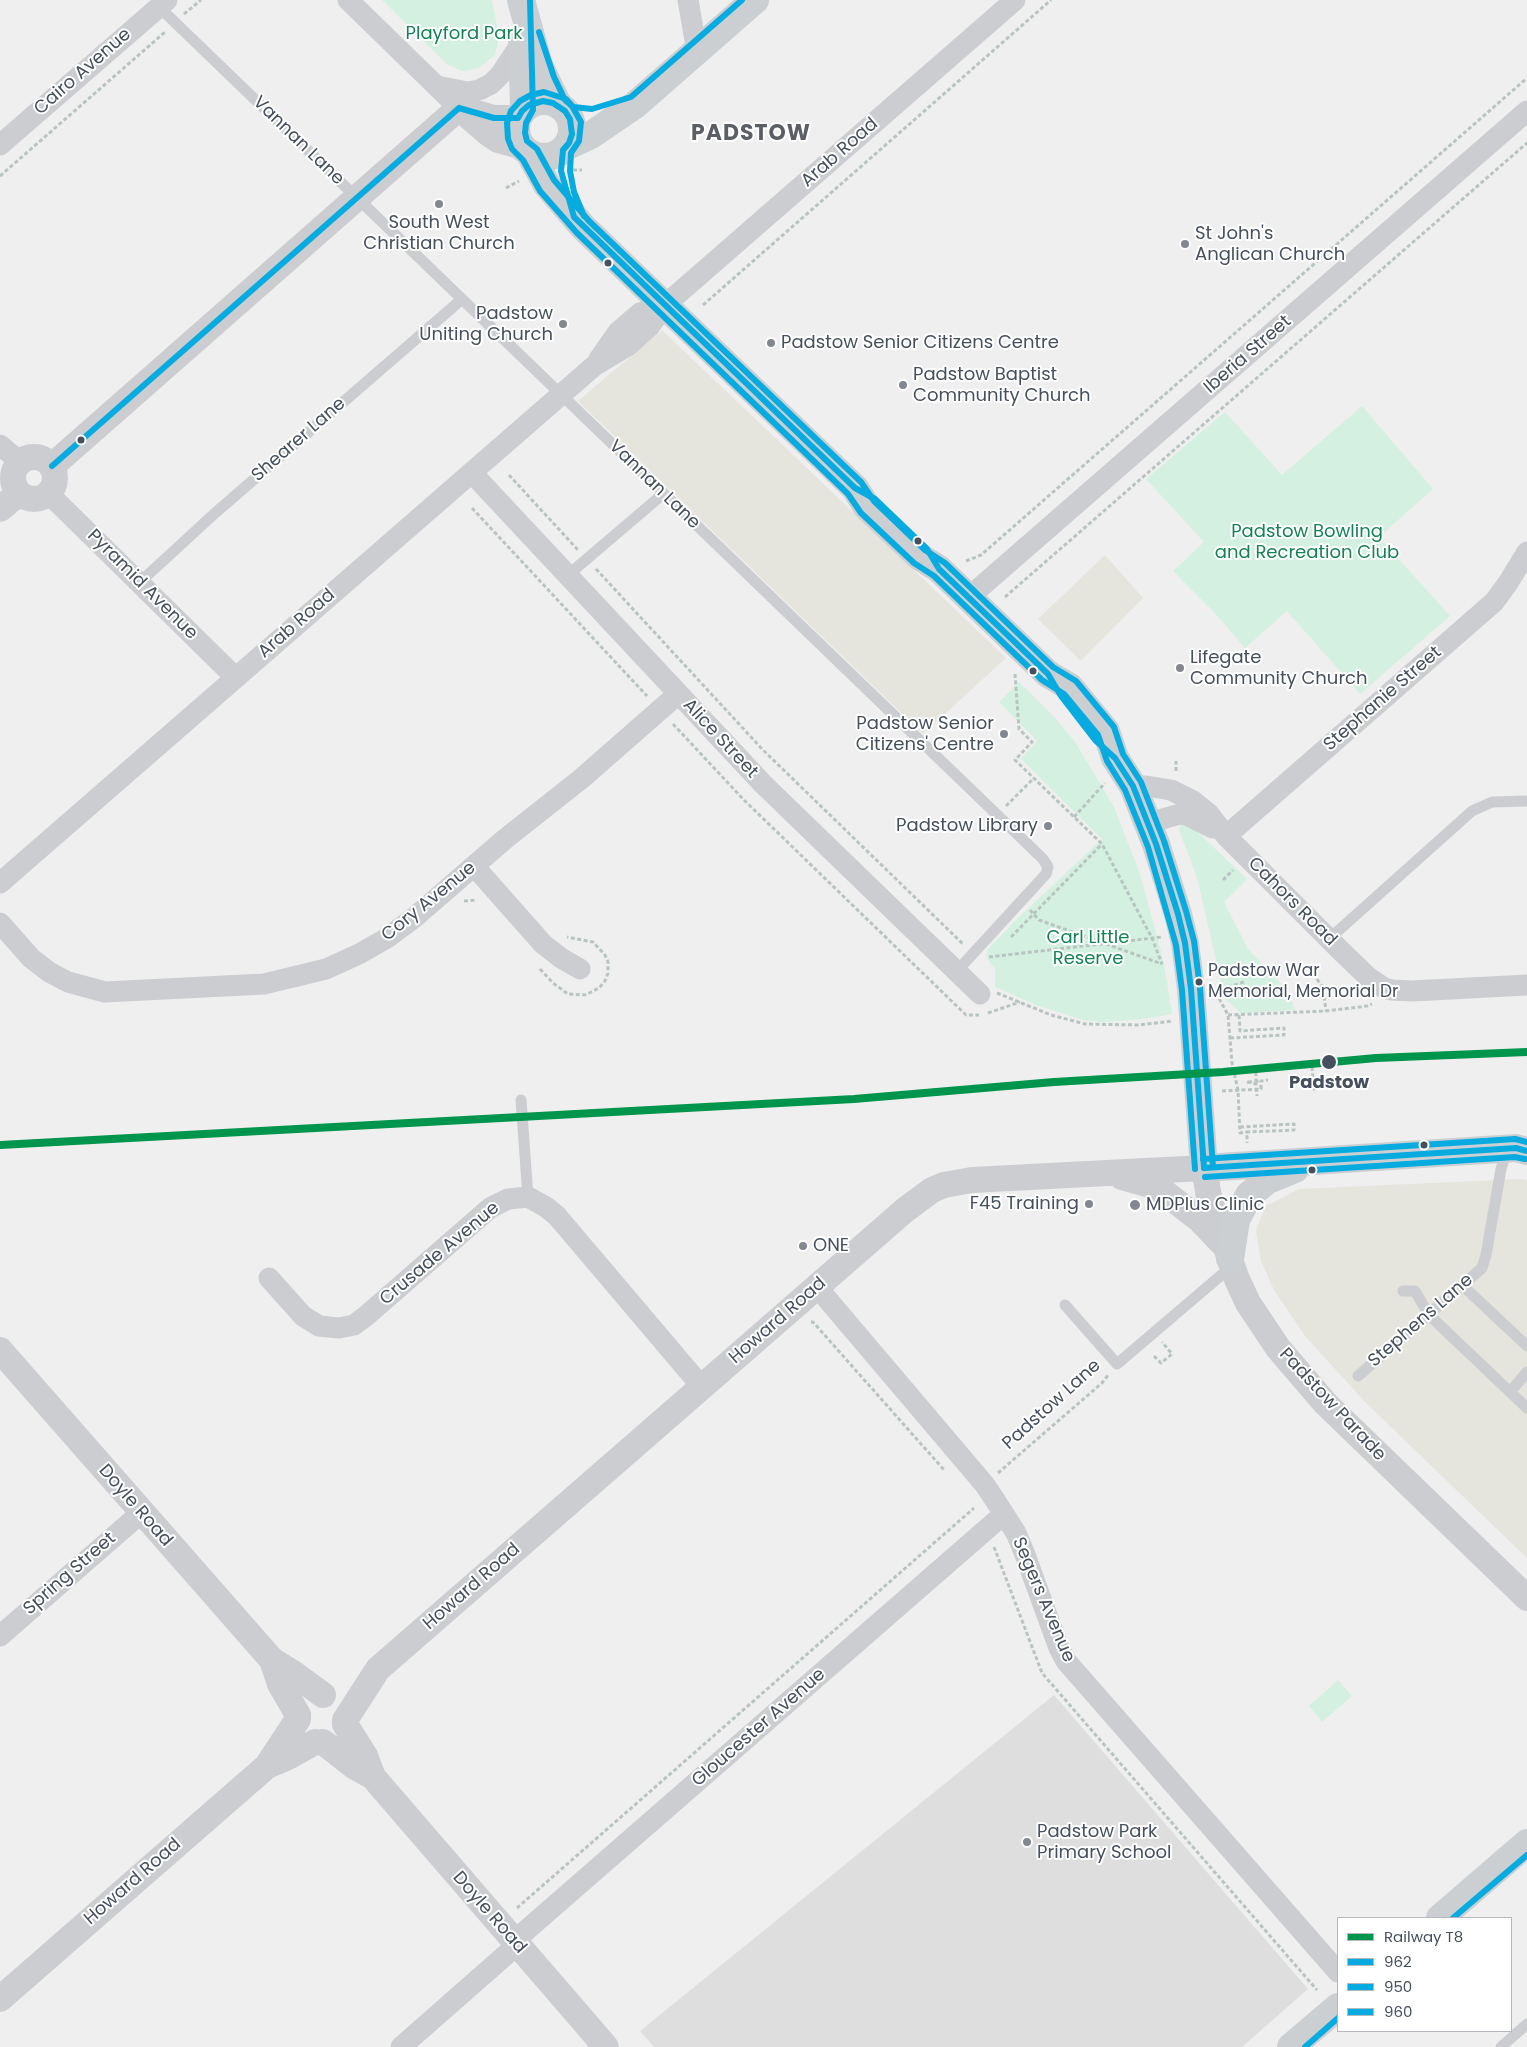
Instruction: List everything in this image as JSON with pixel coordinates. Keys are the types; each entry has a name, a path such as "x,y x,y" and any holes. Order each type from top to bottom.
{"main road":[{"path":"525,150 546,158 566,156 635,105 755,0"},
{"path":"522,3 539,65 572,124 572,134 562,183 574,217"},
{"path":"521,114 522,3"},
{"path":"635,105 593,118 563,110 543,101 534,103 521,114 516,124 516,134 547,185 574,217 855,488 876,499 927,549 939,569 968,598 1048,674 1070,687 1082,699 1106,731 1116,758 1133,786 1148,823 1185,943 1195,1042 1204,1168"},
{"name":"Howard Road","path":"1204,1168 1517,1150"},
{"path":"1229,1257 1236,1220 1249,1195 1268,1180 1310,1162"},
{"path":"1441,1917 1527,1843"},
{"path":"1291,2047 1337,2008"}],"street":[{"path":"348,0 488,134 498,140 525,150"},
{"path":"688,0 697,52"},
{"name":"Arab Road","path":"0,884 594,366 629,345 650,326 664,305 1014,0"},
{"name":"Cairo Avenue","path":"0,145 163,3"},
{"path":"437,86 467,92 479,90 491,84 500,76 522,42"},
{"path":"52,466 459,108"},
{"path":"459,108 494,118 521,114"},
{"name":"Iberia Street","path":"968,598 1527,111"},
{"path":"0,445 20,462"},
{"path":"33,456 47,461 52,466 55,480 48,493 37,499 24,496 9,501 14,487 13,474 20,462 33,456"},
{"name":"Alice Street","path":"472,472 763,784 980,994"},
{"name":"Pyramid Avenue","path":"48,493 236,678"},
{"name":"Stephanie Street","path":"1226,836 1494,602 1527,552"},
{"name":"Cory Avenue","path":"0,923 31,958 49,972 68,982 105,992 264,984 326,969 359,954 387,938 415,917 474,866 581,780 678,694"},
{"name":"Cahors Road","path":"1133,786 1159,787 1181,794 1209,814 1226,836 1329,939 1368,977 1382,986"},
{"name":"Cahors Road","path":"1148,823 1180,814 1192,818 1226,836"},
{"path":"474,866 542,944 580,969"},
{"path":"1382,986 1401,991 1527,985"},
{"name":"Howard Road","path":"345,1722 378,1669 918,1199 944,1185 972,1180 1204,1168"},
{"name":"Padstow Parade","path":"1204,1168 1208,1191 1241,1290 1278,1348 1317,1394 1384,1462 1527,1598"},
{"path":"1106,1173 1141,1182 1164,1192 1200,1220 1229,1257"},
{"path":"528,1197 546,1206 557,1216 702,1387"},
{"name":"Crusade Avenue","path":"269,1278 303,1316 319,1326 339,1328 354,1324 366,1316 490,1208 508,1199 528,1197"},
{"name":"Segers Avenue","path":"817,1287 985,1484 1004,1514 1024,1552 1059,1648 1066,1661 1337,1971"},
{"name":"Doyle Road","path":"0,1350 141,1513 272,1660 325,1696"},
{"name":"Spring Street","path":"0,1636 141,1513"},
{"name":"Gloucester Avenue","path":"401,2047 516,1943 1004,1514"},
{"name":"Doyle Road","path":"272,1660 280,1684 298,1717"},
{"name":"Howard Road","path":"325,1696 356,1678 378,1669"},
{"path":"315,1696 325,1696 335,1699 340,1705 344,1712 345,1722 341,1732 335,1738 319,1742 303,1733 298,1717 301,1707 307,1700 315,1696"},
{"name":"Howard Road","path":"0,1999 267,1766 298,1717"},
{"name":"Doyle Road","path":"345,1722 365,1756 373,1778"},
{"name":"Howard Road","path":"267,1766 319,1742"},
{"name":"Doyle Road","path":"319,1742 373,1778 606,2047"}],"lane":[{"name":"Vannan Lane","path":"163,3 175,22 1043,860 1048,867 1046,874 957,971"},
{"name":"Shearer Lane","path":"139,583 214,514 462,300"},
{"path":"568,575 663,494"},
{"path":"1329,939 1472,811 1492,802 1527,801"},
{"path":"521,1100 528,1197"},
{"name":"Stephens Lane","path":"1358,1376 1482,1268 1486,1255 1501,1168 1517,1150"},
{"path":"1065,1305 1117,1364 1154,1332 1229,1257"},
{"path":"1462,1285 1527,1346"},
{"path":"1403,1291 1415,1291 1429,1315 1527,1408"},
{"path":"1510,1392 1527,1372"},
{"path":"1501,2047 1527,2024"}],"path":[{"path":"0,176 201,0"},
{"path":"703,305 1051,0"},
{"path":"966,561 981,554 1527,78"},
{"path":"1005,597 1527,142"},
{"path":"566,156 582,170"},
{"path":"509,475 769,756 966,948 986,957 1103,942 1164,937"},
{"path":"1015,672 1019,729 1032,742 1015,760 1102,844 1152,938 1162,964"},
{"path":"1176,762 1176,771"},
{"path":"998,816 1034,778"},
{"path":"1074,817 1105,783"},
{"path":"1006,942 1102,844"},
{"path":"1021,901 1039,920 1168,967"},
{"path":"991,956 999,949"},
{"path":"1317,979 1324,988 1326,1011"},
{"path":"1240,1127 1294,1124 1294,1130 1240,1132 1238,1090 1232,1063 1228,1015 1214,991 1244,982"},
{"path":"1228,1015 1326,1011 1367,1006 1374,1002 1382,986"},
{"path":"980,994 999,993 1051,1015 1085,1024 1139,1025 1177,1021"},
{"path":"1230,1038 1284,1034 1284,1028 1240,1031 1239,1015"},
{"path":"1312,1067 1314,1093"},
{"path":"1256,1072 1257,1096"},
{"path":"1256,1084 1247,1082 1268,1080"},
{"path":"1222,1091 1261,1089 1261,1081"},
{"path":"1247,1132 1248,1143"},
{"path":"1154,1332 1172,1354 1161,1363 1154,1356"},
{"name":"Padstow Lane","path":"1005,1466 1102,1383 1117,1364"},
{"path":"517,1908 974,1508"}],"shaded area":[{"path":"662,330 1006,658 923,734 578,401"},
{"path":"1105,555 1143,598 1081,661 1038,619"},
{"path":"1527,1180 1527,1558 1366,1403 1305,1336 1274,1290 1261,1261 1256,1230 1266,1206 1299,1189"},
{"name":"Padstow Park Primary School","path":"1054,1695 1308,1989 1242,2047 654,2047 640,2031"}],"green space":[{"name":"Playford Park","path":"382,0 492,0 499,36 495,55 478,68 463,71 448,65"},
{"name":"Padstow Bowling and Recreation Club","path":"1362,406 1433,489 1379,537 1450,616 1360,694 1287,611 1245,648 1213,611 1173,571 1204,542 1146,479 1225,412 1282,475"},
{"name":"Carl Little Reserve","path":"1019,682 1057,720 1075,742 1114,807 1140,874 1164,964 1172,1014 1143,1019 1103,1022 1083,1020 1036,1005 995,987 995,969 986,957 988,949 1102,839 1021,759 1037,741 999,702"},
{"path":"1181,824 1189,824 1247,879 1224,902 1248,949 1287,990 1295,1010 1241,1013 1225,999 1197,877 1179,830"},
{"path":"1338,1680 1352,1696 1322,1722 1309,1706"}],"rail line":[{"name":"T8","path":"0,1145 854,1099 1054,1082 1223,1072 1376,1058 1527,1052"}],"transit line":[{"name":"960","path":"530,0 533,110 526,123 525,133 527,141 537,149 554,180 589,221 861,482 874,501 925,550 945,563 1053,667 1076,681 1114,727 1123,754 1141,782 1164,841 1194,941 1200,988 1213,1167"},
{"name":"950","path":"742,0 631,97 592,109 573,107 566,99 544,92 531,95 520,101 511,111 507,123 508,139 512,149 523,160 540,191 577,233 848,494 861,513 914,563 934,576 1042,680 1064,694 1098,735 1107,761 1125,790 1148,847 1176,945 1182,990 1195,1169"},
{"name":"960","path":"539,32 554,77 565,100 572,106 581,122 579,141 571,153 570,171 574,192 584,216"},
{"name":"962","path":"459,108 494,118 518,118 529,105 543,101 553,103 565,111 570,119 572,134 569,143 563,150 561,171 574,217 855,488 875,499 927,549 939,569 1048,674 1061,696 1095,740 1115,758 1133,786 1156,844 1185,943 1191,989 1204,1168"},
{"name":"962","path":"52,466 459,108"},
{"name":"960","path":"1203,1159 1515,1139 1527,1142"},
{"name":"962","path":"1204,1168 1516,1148 1527,1151"},
{"name":"950","path":"1205,1177 1515,1157 1525,1159"},
{"name":"950","path":"1454,1917 1527,1855"},
{"name":"950","path":"1305,2047 1337,2019"}],"place":[{"name":"South West Christian Church","path":"439,204"},
{"name":"St John's Anglican Church","path":"1185,244"},
{"name":"Padstow Uniting Church","path":"563,324"},
{"name":"Padstow Senior Citizens Centre","path":"771,343"},
{"name":"Padstow Baptist Community Church","path":"903,385"},
{"name":"Lifegate Community Church","path":"1180,668"},
{"name":"Padstow Senior Citizens' Centre","path":"1004,734"},
{"name":"Padstow Library","path":"1048,826"},
{"name":"Padstow War Memorial, Memorial Dr","path":"1199,982"},
{"name":"Padstow","path":"1329,1062"},
{"name":"F45 Training","path":"1089,1204"},
{"name":"MDPlus Clinic","path":"1135,1205"},
{"name":"ONE","path":"803,1246"},
{"name":"Padstow Park Primary School","path":"1027,1842"}],"district":[{"name":"PADSTOW","path":"751,134"}]}
